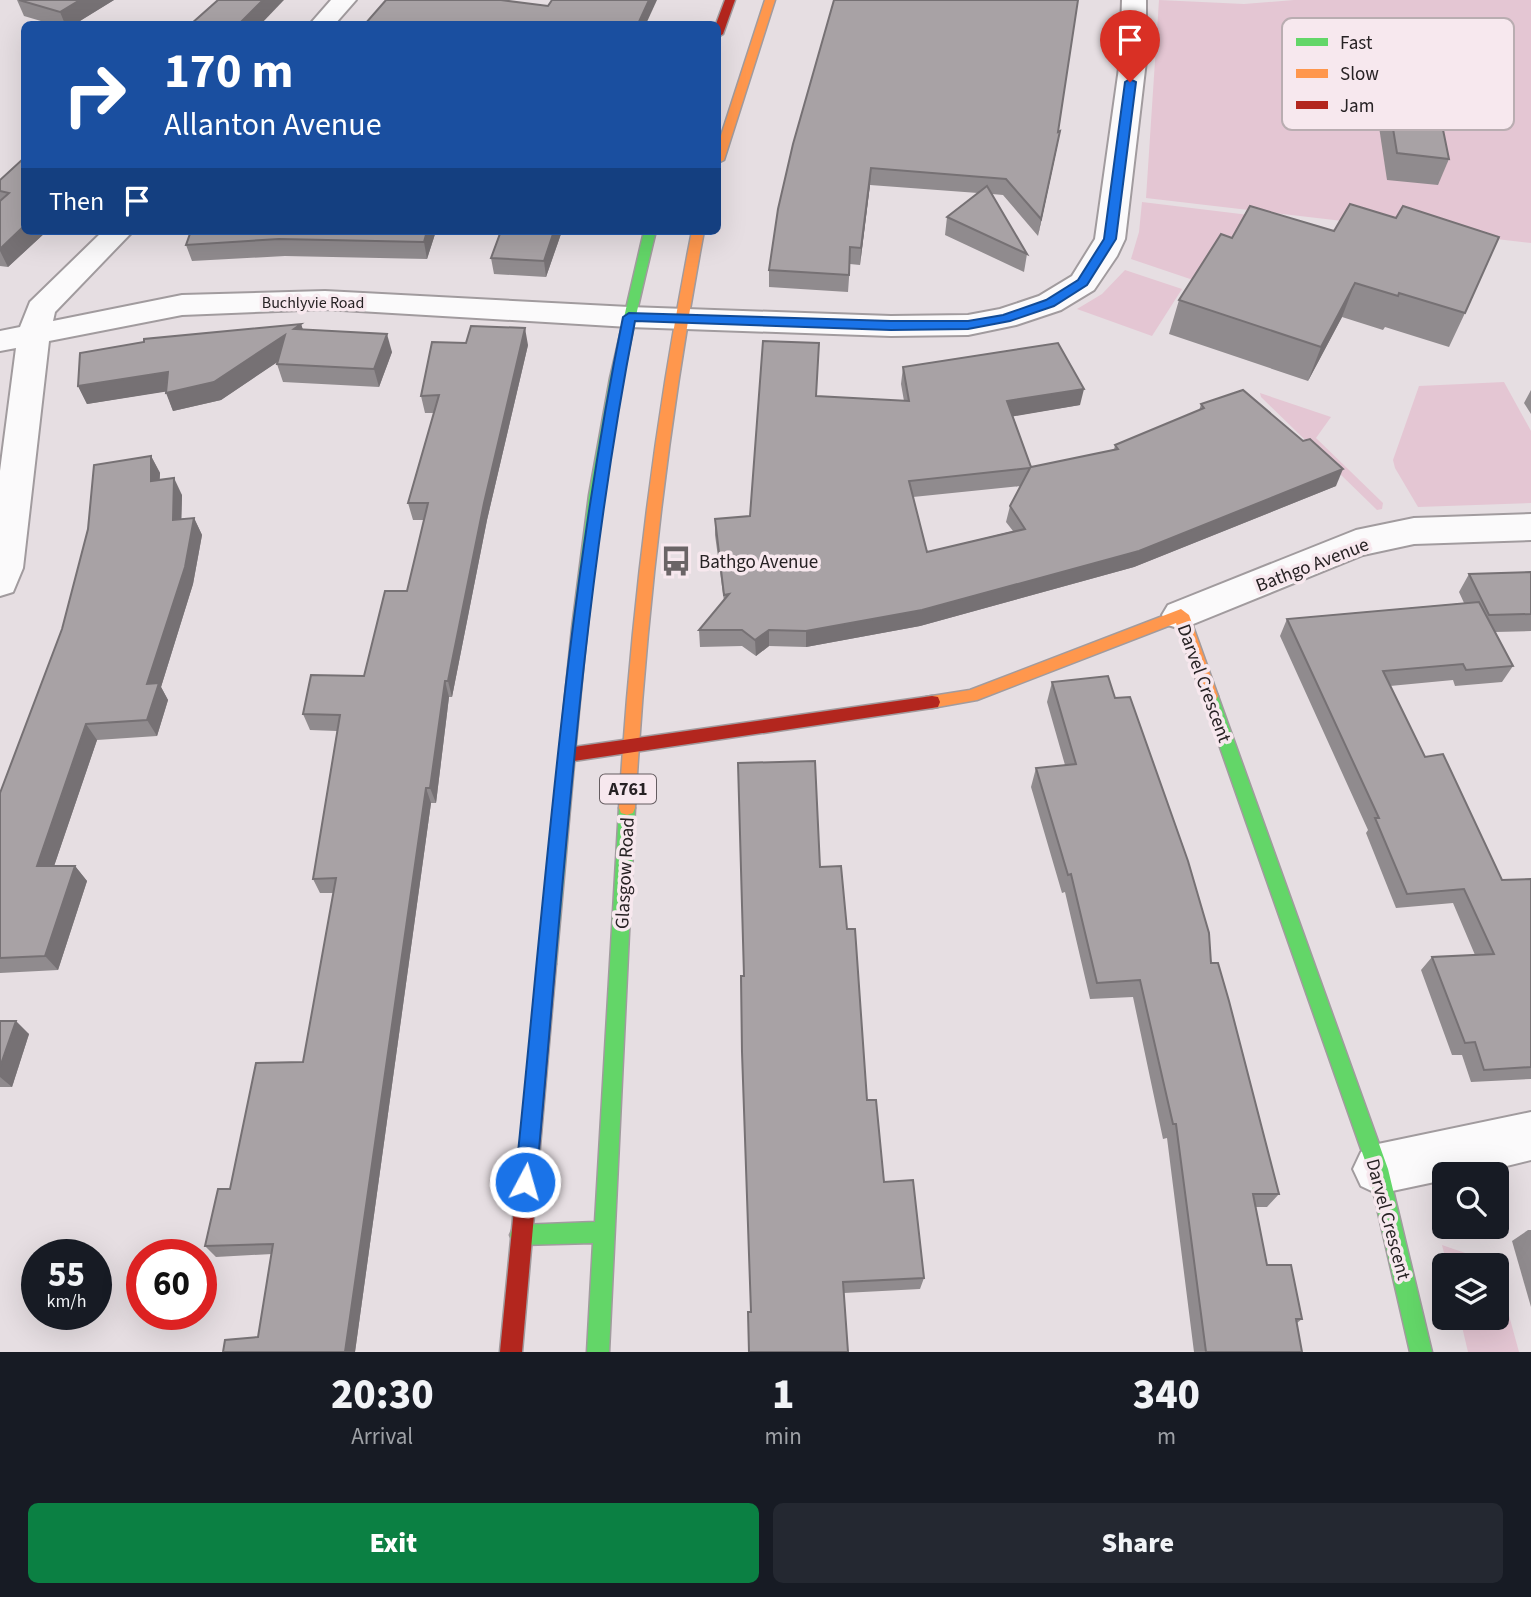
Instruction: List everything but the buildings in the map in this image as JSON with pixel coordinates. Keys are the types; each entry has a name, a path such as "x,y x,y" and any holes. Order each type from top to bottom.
{"main road":[{"path":"721,26 730,0"},
{"path":"721,151 770,0"},
{"path":"511,1352 520,1235 585,589 609,462 629,317 649,235"},
{"name":"Glasgow Road","path":"598,1352 630,746 650,466 697,235"},
{"name":"Darvel Crescent","path":"568,755 971,696 1181,615 1378,1169 1421,1352"},
{"path":"520,1235 604,1232"}],"street":[{"path":"325,21 344,0"},
{"name":"Buchlyvie Road","path":"0,341 182,305 325,300 629,317 891,326 968,325 1005,318 1050,303 1083,283 1110,239 1133,61 1134,0"},
{"path":"0,582 5,568 34,333 41,309 115,235"},
{"name":"Bathgo Avenue","path":"1181,615 1356,543 1414,531 1531,527"},
{"path":"1378,1169 1531,1136"}],"shaded area":[{"path":"1159,0 1244,4 1294,0 1531,0 1531,243 1146,198"},
{"path":"1142,202 1249,215 1202,283 1131,259 1139,232"},
{"path":"1125,270 1182,289 1152,336 1077,309 1102,294"},
{"path":"1504,382 1531,431 1531,503 1418,507 1393,460 1419,386"},
{"path":"1260,393 1331,417 1316,438 1383,503 1382,509 1377,510 1261,397"},
{"path":"1442,1245 1465,1253 1444,1253"},
{"path":"1509,1315 1519,1352 1468,1352 1463,1330 1509,1330"}],"traffic: fast":[{"path":"547,964 587,561 616,378 649,235"},
{"path":"1210,696 1378,1169 1421,1352"},
{"path":"598,1352 627,808"},
{"path":"520,1235 604,1232"}],"traffic: slow":[{"path":"721,151 770,0"},
{"path":"627,808 637,663 652,518 672,374 697,235"},
{"path":"932,702 971,696 1181,615 1210,696"}],"traffic: jam":[{"path":"721,26 730,0"},
{"path":"567,755 932,702"},
{"path":"511,1352 547,964"}],"place":[{"name":"Bathgo Avenue","path":"676,561"}],"route":[{"path":"525,1182 585,589 607,428 629,317 891,326 968,325 1005,318 1050,303 1083,283 1110,239 1130,82"}]}
